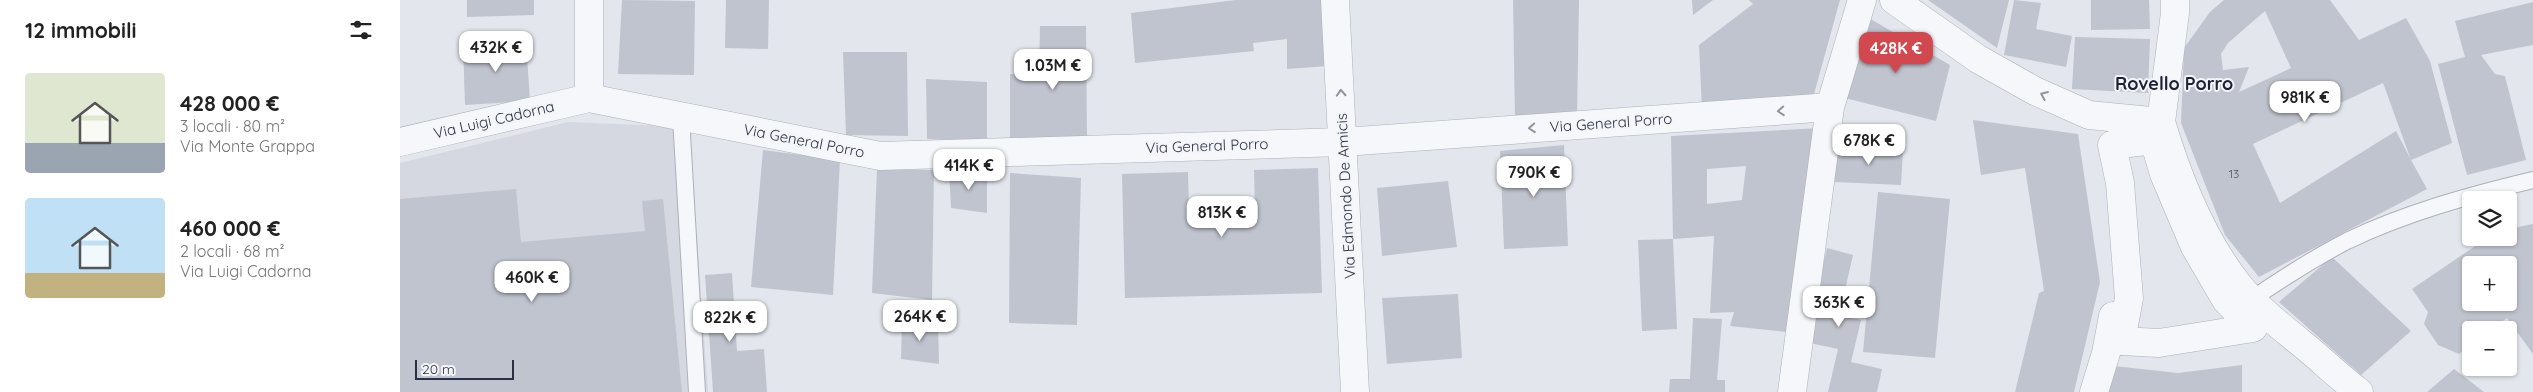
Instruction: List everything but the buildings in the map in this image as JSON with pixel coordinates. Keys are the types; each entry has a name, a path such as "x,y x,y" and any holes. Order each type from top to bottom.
{"street":[{"path":"589,0 589,98"},
{"name":"Via Edmondo De Amicis","path":"1336,0 1355,392"},
{"path":"1792,392 1830,107 1862,0"},
{"path":"1894,0 1978,59 2035,91 2089,115 2157,131"},
{"path":"2157,131 2112,145 2120,184 2129,298 2121,341 2159,343 2253,328 2226,300 2195,247 2164,174 2157,131 2181,4"},
{"name":"Via General Porro","path":"589,98 880,156 1344,142 1830,107"},
{"name":"Via Luigi Cadorna","path":"400,142 589,98"},
{"path":"2089,115 2107,185 2117,297 2106,352 2094,392"},
{"path":"2157,131 2209,238 2239,286 2283,331 2300,342 2355,390"},
{"path":"2106,352 2160,356 2213,348 2283,331"}],"lane":[{"path":"681,116 697,392"},
{"path":"2252,299 2293,272 2348,241 2414,214 2479,193 2533,180"}],"shaded area":[{"path":"568,122 689,127 708,392 400,392 400,163"}],"district":[{"name":"Rovello Porro","path":"2174,84"}]}
